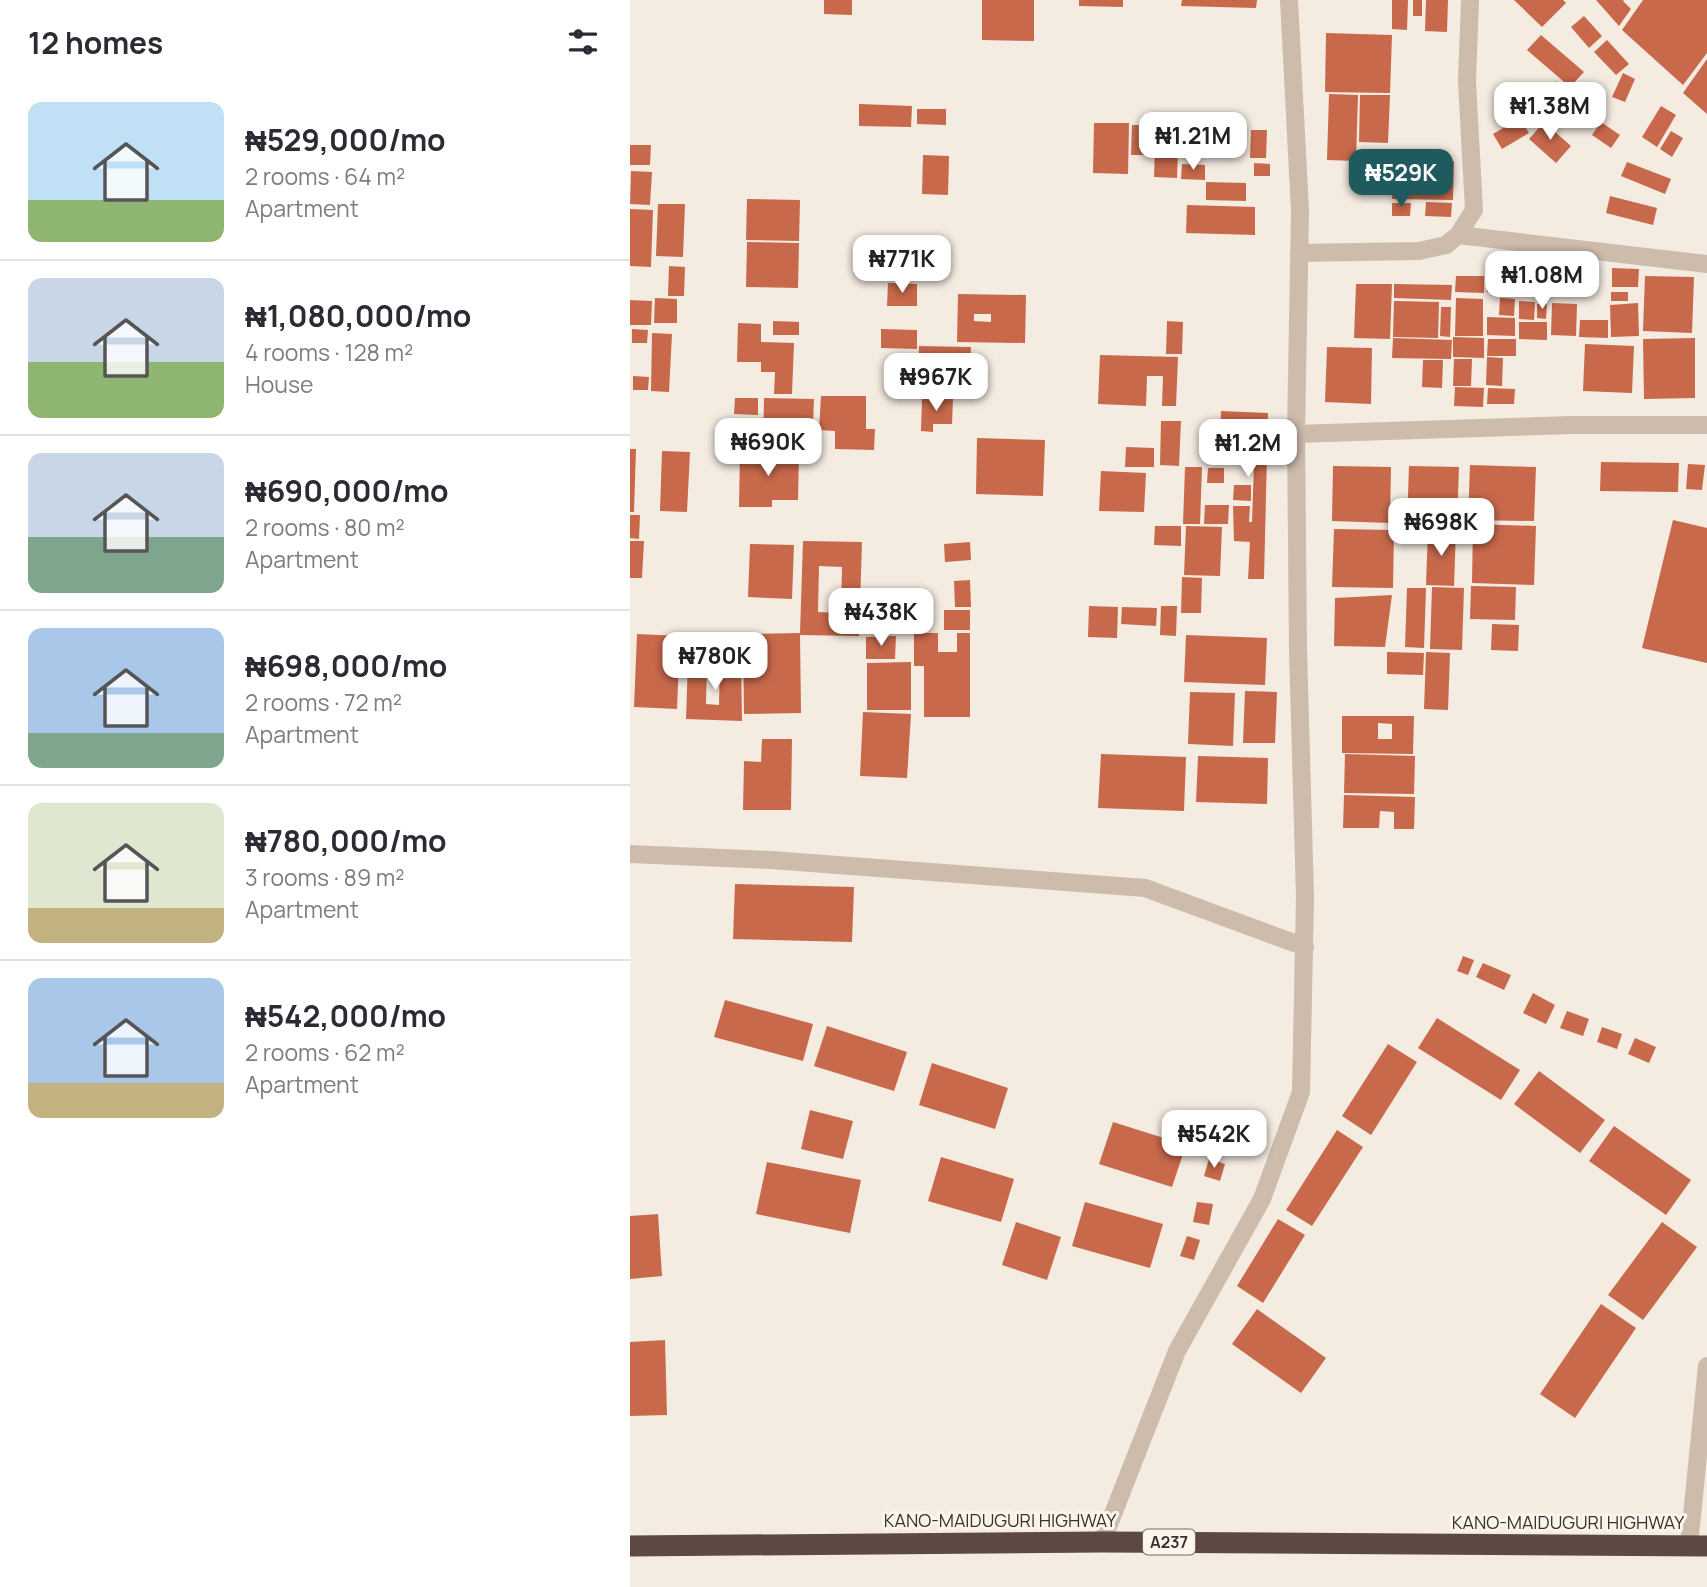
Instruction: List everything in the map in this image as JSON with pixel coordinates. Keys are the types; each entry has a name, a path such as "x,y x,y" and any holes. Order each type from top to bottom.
{"highway":[{"name":"KANO-MAIDUGURI HIGHWAY","path":"630,1546 1102,1542 1698,1546"}],"street":[{"path":"1102,1542 1177,1351 1262,1199 1301,1092 1305,947 1296,434 1300,211 1289,0"},
{"path":"1299,253 1419,251 1446,245 1458,235 1474,210 1466,82 1470,0"},
{"path":"1458,235 1707,264"},
{"path":"1296,434 1572,425 1707,425"},
{"path":"630,854 771,860 1145,888 1305,947"},
{"path":"1698,1546 1707,1366"}],"building":[{"path":"824,0 852,0 852,15 824,14"},
{"path":"982,0 1034,0 1034,41 982,40"},
{"path":"1079,0 1123,0 1123,7 1079,6"},
{"path":"1182,0 1257,0 1256,8 1181,6"},
{"path":"1392,0 1408,0 1407,30 1392,29"},
{"path":"1413,0 1422,0 1422,16 1413,16"},
{"path":"1426,0 1448,0 1447,32 1425,31"},
{"path":"1514,0 1563,0 1566,3 1542,27"},
{"path":"1596,0 1624,0 1631,9 1619,26"},
{"path":"1643,0 1707,0 1707,53 1683,85 1622,30"},
{"path":"1584,16 1602,36 1589,48 1571,27"},
{"path":"1326,33 1392,35 1390,93 1325,92"},
{"path":"1541,35 1584,72 1570,87 1527,50"},
{"path":"1607,40 1629,64 1616,75 1594,52"},
{"path":"1707,59 1707,114 1683,93"},
{"path":"1623,73 1635,79 1625,102 1612,97"},
{"path":"1556,81 1568,90 1552,110 1540,101"},
{"path":"1329,94 1358,95 1356,161 1327,160"},
{"path":"1360,95 1390,95 1388,143 1359,142"},
{"path":"859,104 912,106 911,127 859,126"},
{"path":"1661,106 1676,115 1657,147 1642,137"},
{"path":"917,109 946,109 946,125 917,124"},
{"path":"1520,118 1529,133 1502,149 1493,134"},
{"path":"1156,122 1179,122 1177,178 1154,177"},
{"path":"1544,122 1571,146 1556,163 1529,139"},
{"path":"1601,122 1620,135 1611,148 1592,135"},
{"path":"1094,123 1129,123 1128,174 1093,173"},
{"path":"1132,125 1150,125 1149,155 1131,155"},
{"path":"1251,130 1267,130 1266,158 1250,158"},
{"path":"1671,131 1683,138 1672,157 1660,149"},
{"path":"630,145 651,145 650,165 630,165"},
{"path":"923,155 949,156 948,195 922,194"},
{"path":"1393,159 1454,161 1453,200 1392,199"},
{"path":"1627,162 1671,179 1665,194 1621,176"},
{"path":"1254,163 1270,164 1270,176 1254,176"},
{"path":"1182,164 1205,165 1205,180 1181,179"},
{"path":"631,171 652,172 650,205 630,204"},
{"path":"1206,182 1246,183 1246,201 1206,200"},
{"path":"1610,196 1657,208 1653,225 1606,213"},
{"path":"747,199 800,200 799,241 746,240"},
{"path":"1426,202 1452,203 1451,217 1425,216"},
{"path":"1392,203 1411,203 1410,216 1392,216"},
{"path":"658,204 685,204 683,257 656,256"},
{"path":"1187,205 1255,207 1255,235 1186,233"},
{"path":"630,209 653,210 651,267 630,266"},
{"path":"747,242 799,243 798,288 746,287"},
{"path":"669,266 685,267 684,296 668,296"},
{"path":"1612,268 1639,269 1638,287 1612,287"},
{"path":"1562,274 1578,275 1577,294 1561,294"},
{"path":"1519,275 1547,276 1547,297 1518,296"},
{"path":"1456,276 1484,276 1484,293 1455,292"},
{"path":"1488,276 1517,277 1517,293 1487,292"},
{"path":"1645,276 1694,277 1692,333 1643,331"},
{"path":"888,283 917,284 917,306 887,306"},
{"path":"1356,284 1392,284 1390,339 1354,338"},
{"path":"1394,284 1452,285 1451,300 1394,298"},
{"path":"1611,292 1628,292 1628,301 1611,301"},
{"path":"958,294 1026,295 1025,343 957,342","holes":["974,314 991,314 991,322 974,321"]},
{"path":"655,298 677,299 677,323 654,323"},
{"path":"1456,298 1483,299 1483,336 1455,336"},
{"path":"1500,298 1515,299 1514,316 1499,315"},
{"path":"630,300 652,301 651,325 630,325"},
{"path":"1394,301 1439,302 1438,338 1393,337"},
{"path":"1519,301 1535,302 1534,320 1519,319"},
{"path":"1552,303 1577,304 1576,336 1551,335"},
{"path":"1638,303 1639,336 1611,337 1610,305"},
{"path":"1537,304 1547,304 1546,319 1537,318"},
{"path":"1441,307 1451,307 1450,337 1440,336"},
{"path":"1487,317 1515,318 1515,336 1487,335"},
{"path":"1580,320 1608,320 1608,338 1579,337"},
{"path":"773,321 799,322 799,335 773,335"},
{"path":"1167,321 1183,322 1182,354 1166,354"},
{"path":"1519,322 1547,322 1547,340 1519,339"},
{"path":"738,323 761,324 761,342 794,343 792,394 774,394 775,372 761,372 761,362 737,362"},
{"path":"632,329 648,330 647,343 632,343"},
{"path":"881,329 917,330 917,349 881,348"},
{"path":"652,333 672,334 669,392 651,391"},
{"path":"1453,337 1484,338 1484,358 1453,357"},
{"path":"1393,338 1452,340 1451,359 1392,358"},
{"path":"1695,338 1695,398 1644,399 1643,339"},
{"path":"1488,339 1516,339 1516,356 1487,356"},
{"path":"1585,344 1634,346 1632,393 1583,391"},
{"path":"919,346 971,347 969,396 918,395"},
{"path":"1327,347 1372,348 1371,404 1325,402"},
{"path":"1100,355 1178,357 1176,406 1162,406 1163,376 1147,376 1146,406 1098,404"},
{"path":"1487,357 1503,358 1502,386 1486,385"},
{"path":"1454,359 1472,359 1471,386 1453,386"},
{"path":"1423,360 1443,360 1442,388 1422,387"},
{"path":"633,376 649,377 648,390 633,390"},
{"path":"1455,387 1484,388 1483,407 1454,406"},
{"path":"1488,388 1515,389 1514,404 1487,404"},
{"path":"821,396 866,396 866,429 875,429 874,450 835,449 835,431 819,430"},
{"path":"735,398 758,398 758,415 734,414"},
{"path":"764,398 814,399 812,451 763,450"},
{"path":"922,398 953,399 952,424 933,424 933,432 921,431"},
{"path":"1221,411 1268,413 1264,579 1248,579 1250,542 1234,541 1233,506 1250,506 1249,522 1252,522 1254,465 1219,464"},
{"path":"735,419 747,419 746,440 734,440"},
{"path":"1161,421 1181,421 1179,466 1160,465"},
{"path":"977,438 1045,440 1043,496 976,494"},
{"path":"1126,447 1154,448 1154,467 1125,467"},
{"path":"630,449 636,449 634,512 630,512"},
{"path":"662,451 690,452 687,512 660,511"},
{"path":"740,451 799,452 798,500 772,500 772,507 739,507"},
{"path":"1601,462 1679,463 1678,492 1600,491"},
{"path":"1688,464 1705,465 1702,490 1686,489"},
{"path":"1470,465 1536,467 1534,521 1468,520"},
{"path":"1333,466 1391,467 1390,523 1332,521"},
{"path":"1409,466 1459,467 1457,525 1407,524"},
{"path":"1185,467 1202,467 1200,524 1183,524"},
{"path":"1208,468 1224,468 1224,483 1207,483"},
{"path":"1101,471 1146,473 1144,512 1099,511"},
{"path":"1234,485 1251,485 1251,501 1233,500"},
{"path":"1205,505 1229,505 1228,524 1204,524"},
{"path":"630,515 640,515 639,539 630,538"},
{"path":"1673,520 1707,528 1707,663 1642,648"},
{"path":"1473,524 1536,526 1534,585 1472,583"},
{"path":"1155,526 1181,526 1181,546 1154,545"},
{"path":"1186,526 1222,527 1220,576 1184,575"},
{"path":"1334,529 1394,530 1393,588 1332,587"},
{"path":"1428,530 1456,530 1454,586 1426,585"},
{"path":"630,541 644,541 642,578 630,578"},
{"path":"803,541 862,542 859,636 800,635 801,713 744,714 743,634 800,633","holes":["819,566 842,567 841,613 818,612"]},
{"path":"970,542 971,560 945,562 944,544"},
{"path":"750,544 794,545 792,599 748,597"},
{"path":"1182,577 1202,578 1201,613 1181,613"},
{"path":"970,580 971,607 955,607 954,581"},
{"path":"1471,586 1516,587 1515,620 1470,619"},
{"path":"1432,587 1464,588 1462,650 1430,649"},
{"path":"1407,588 1426,588 1424,648 1405,647"},
{"path":"1392,595 1385,647 1334,646 1335,598"},
{"path":"1089,606 1118,607 1117,638 1088,637"},
{"path":"1161,606 1177,606 1176,636 1160,635"},
{"path":"1122,607 1157,608 1156,626 1121,624"},
{"path":"944,610 970,610 970,630 944,630"},
{"path":"1492,624 1519,625 1518,651 1491,650"},
{"path":"914,633 938,633 938,652 957,652 957,633 970,633 970,717 924,717 924,666 914,666"},
{"path":"637,634 680,636 677,709 634,707"},
{"path":"1186,635 1267,638 1265,685 1184,682"},
{"path":"896,636 895,659 866,659 866,637"},
{"path":"1387,652 1424,653 1423,675 1387,674"},
{"path":"1426,652 1450,653 1448,710 1424,709"},
{"path":"688,659 707,659 706,704 719,705 720,660 741,660 742,721 686,719"},
{"path":"911,662 911,710 867,710 867,663"},
{"path":"1245,691 1277,692 1275,743 1243,743"},
{"path":"1190,692 1235,693 1233,746 1188,744"},
{"path":"863,712 911,714 907,778 860,776"},
{"path":"1342,716 1414,716 1413,754 1342,753","holes":["1378,723 1392,724 1392,739 1378,739"]},
{"path":"762,739 792,739 791,810 743,810 744,761 761,762"},
{"path":"1101,754 1186,757 1184,811 1098,808"},
{"path":"1345,754 1415,756 1414,794 1344,793"},
{"path":"1198,756 1268,758 1267,804 1196,802"},
{"path":"1344,795 1415,797 1414,829 1394,829 1394,812 1380,811 1379,828 1343,828"},
{"path":"735,884 854,887 852,942 733,939"},
{"path":"1463,956 1474,960 1468,975 1457,971"},
{"path":"1483,963 1511,975 1504,990 1476,977"},
{"path":"1533,993 1555,1005 1546,1024 1523,1013"},
{"path":"725,1000 813,1024 803,1061 714,1037"},
{"path":"1567,1011 1589,1019 1583,1036 1560,1028"},
{"path":"1437,1018 1520,1070 1501,1100 1418,1048"},
{"path":"827,1026 907,1052 894,1091 814,1066"},
{"path":"1602,1027 1622,1034 1617,1049 1597,1042"},
{"path":"1635,1038 1656,1047 1649,1063 1628,1054"},
{"path":"1388,1044 1417,1062 1371,1135 1342,1116"},
{"path":"932,1063 1008,1088 995,1129 919,1105"},
{"path":"1539,1071 1605,1120 1580,1153 1514,1104"},
{"path":"810,1110 853,1121 843,1159 801,1149"},
{"path":"1113,1122 1186,1145 1172,1187 1099,1164"},
{"path":"1614,1126 1691,1180 1666,1215 1589,1161"},
{"path":"1337,1130 1363,1147 1312,1226 1286,1210"},
{"path":"941,1157 1014,1179 1001,1222 928,1201"},
{"path":"1209,1159 1225,1164 1220,1181 1204,1176"},
{"path":"767,1162 861,1180 850,1233 756,1214"},
{"path":"1085,1202 1163,1224 1150,1268 1072,1246"},
{"path":"1197,1202 1213,1204 1209,1225 1193,1222"},
{"path":"658,1214 662,1276 630,1279 630,1216"},
{"path":"1278,1219 1305,1235 1263,1303 1237,1286"},
{"path":"1016,1222 1061,1237 1047,1280 1002,1265"},
{"path":"1662,1222 1697,1247 1643,1320 1608,1295"},
{"path":"1187,1236 1200,1240 1194,1260 1180,1256"},
{"path":"1601,1304 1636,1328 1575,1418 1540,1394"},
{"path":"1257,1309 1326,1358 1301,1393 1232,1344"},
{"path":"665,1340 667,1415 630,1416 630,1342"}]}
